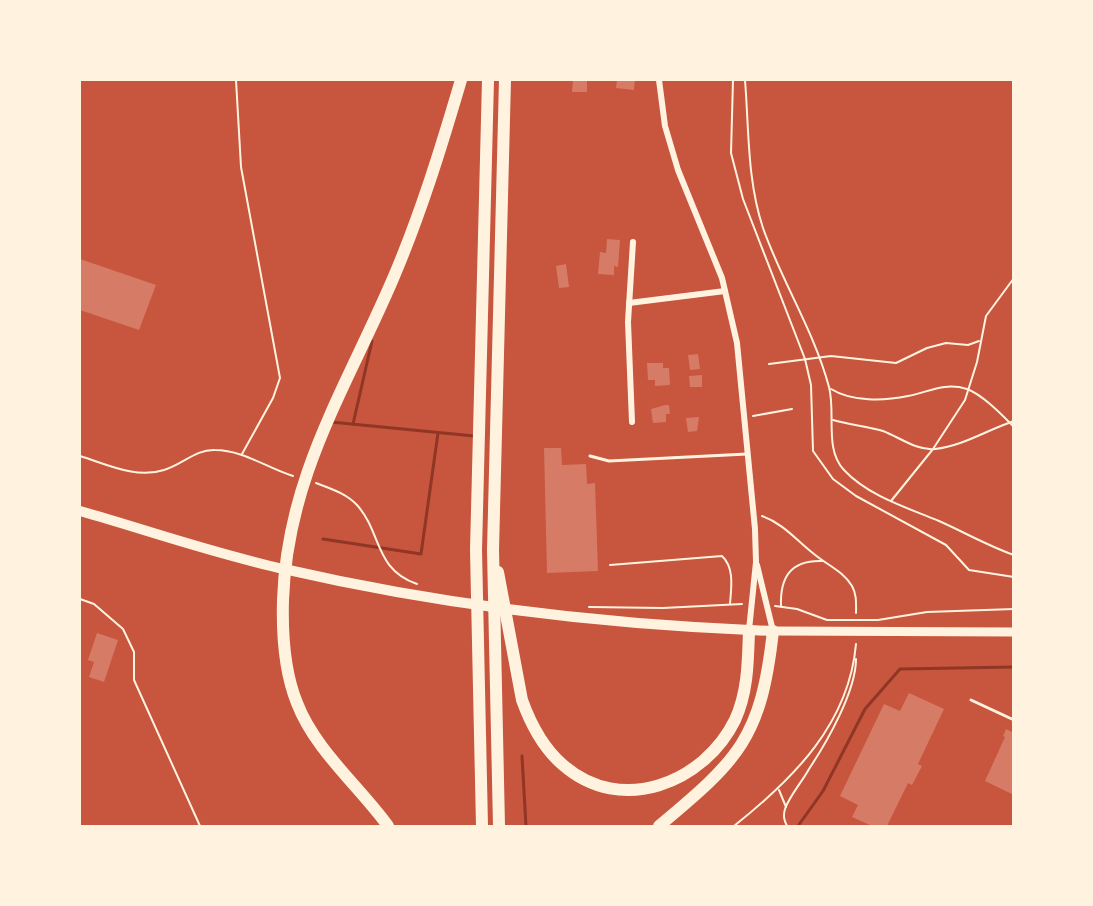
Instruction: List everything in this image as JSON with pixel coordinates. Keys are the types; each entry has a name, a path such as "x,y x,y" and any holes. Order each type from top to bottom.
{"highway":[{"path":"388,826 324,748 297,703 286,665 282,624 284,569 287,539 314,450 412,232 461,80"},
{"path":"482,826 476,550 488,80"},
{"path":"499,826 494,550 505,80"},
{"path":"494,550 522,700 528,717 550,752 564,766 599,785 649,789 666,784 706,760 727,734 742,702 748,666 749,630"},
{"path":"659,826 722,772 750,733 761,705 773,631"}],"main road":[{"path":"80,511 284,569 433,598 536,614 616,622 773,631 1014,632"}],"street":[{"path":"659,80 665,126 678,170 722,278 732,316 741,372 756,562 749,630"},
{"path":"632,422 629,303 633,242"},
{"path":"629,303 725,291"},
{"path":"756,562 773,631"}],"lane":[{"path":"590,456 609,461 749,454"},
{"path":"971,700 1014,720"}],"path":[{"path":"236,80 241,167 280,378 273,398 242,454"},
{"path":"733,80 731,153 743,199 805,358 811,385 813,450 833,479 856,496 946,545 969,570 1014,577"},
{"path":"745,80 752,182 762,226 819,358 829,388 833,420 832,447 843,469 891,501 1014,555"},
{"path":"891,501 952,423 969,390 986,316 1014,278"},
{"path":"769,364 805,358 871,359 896,363 927,348 946,343 968,345 979,341"},
{"path":"829,388 839,394 884,399 916,394 945,385 969,390 1014,427"},
{"path":"754,426 755,414 792,409"},
{"path":"833,420 853,427 882,431 907,442 933,449 961,443 1014,421"},
{"path":"80,456 128,471 147,473 164,470 212,450 242,454 264,466 293,476"},
{"path":"316,483 336,490 356,504 390,567 410,582 426,586"},
{"path":"759,513 789,531 822,561 837,570 852,586 856,595 856,614"},
{"path":"610,565 722,556 727,561 731,575 730,604"},
{"path":"781,607 780,589 789,573 807,562 822,561"},
{"path":"80,599 94,604 123,628 134,652 134,680 200,826"},
{"path":"581,606 663,608 751,604"},
{"path":"768,605 827,620 878,620 927,612 1014,609"},
{"path":"734,826 778,789 806,760 835,712 853,674 856,644 854,677 826,737 786,807 783,819 787,826"},
{"path":"778,789 786,807"}],"building":[{"path":"573,80 587,80 587,92 572,92"},
{"path":"617,80 635,80 634,90 616,88"},
{"path":"607,239 620,240 618,267 614,266 614,275 598,274 600,252 606,253"},
{"path":"80,259 156,285 139,330 80,310"},
{"path":"566,264 569,287 559,288 556,266"},
{"path":"698,354 700,369 690,370 688,355"},
{"path":"647,363 663,363 663,368 669,368 670,385 655,386 655,380 648,380"},
{"path":"702,375 702,387 690,387 689,376"},
{"path":"669,405 670,414 666,414 666,422 653,423 651,409"},
{"path":"699,417 697,431 688,432 686,418"},
{"path":"544,448 561,448 562,465 586,464 587,484 595,483 598,571 547,573"},
{"path":"97,633 118,640 104,682 89,677 94,662 88,660"},
{"path":"909,693 944,709 918,764 922,766 912,785 908,783 887,826 872,826 852,817 858,805 840,796 884,704 900,711"},
{"path":"1006,729 1014,733 1014,795 985,781 1005,737 1003,736"}],"waterway":[{"path":"353,424 372,341"},
{"path":"331,422 474,436"},
{"path":"323,539 421,554 438,433"},
{"path":"798,826 823,791 865,709 900,669 1014,667"},
{"path":"522,756 526,826"}]}
